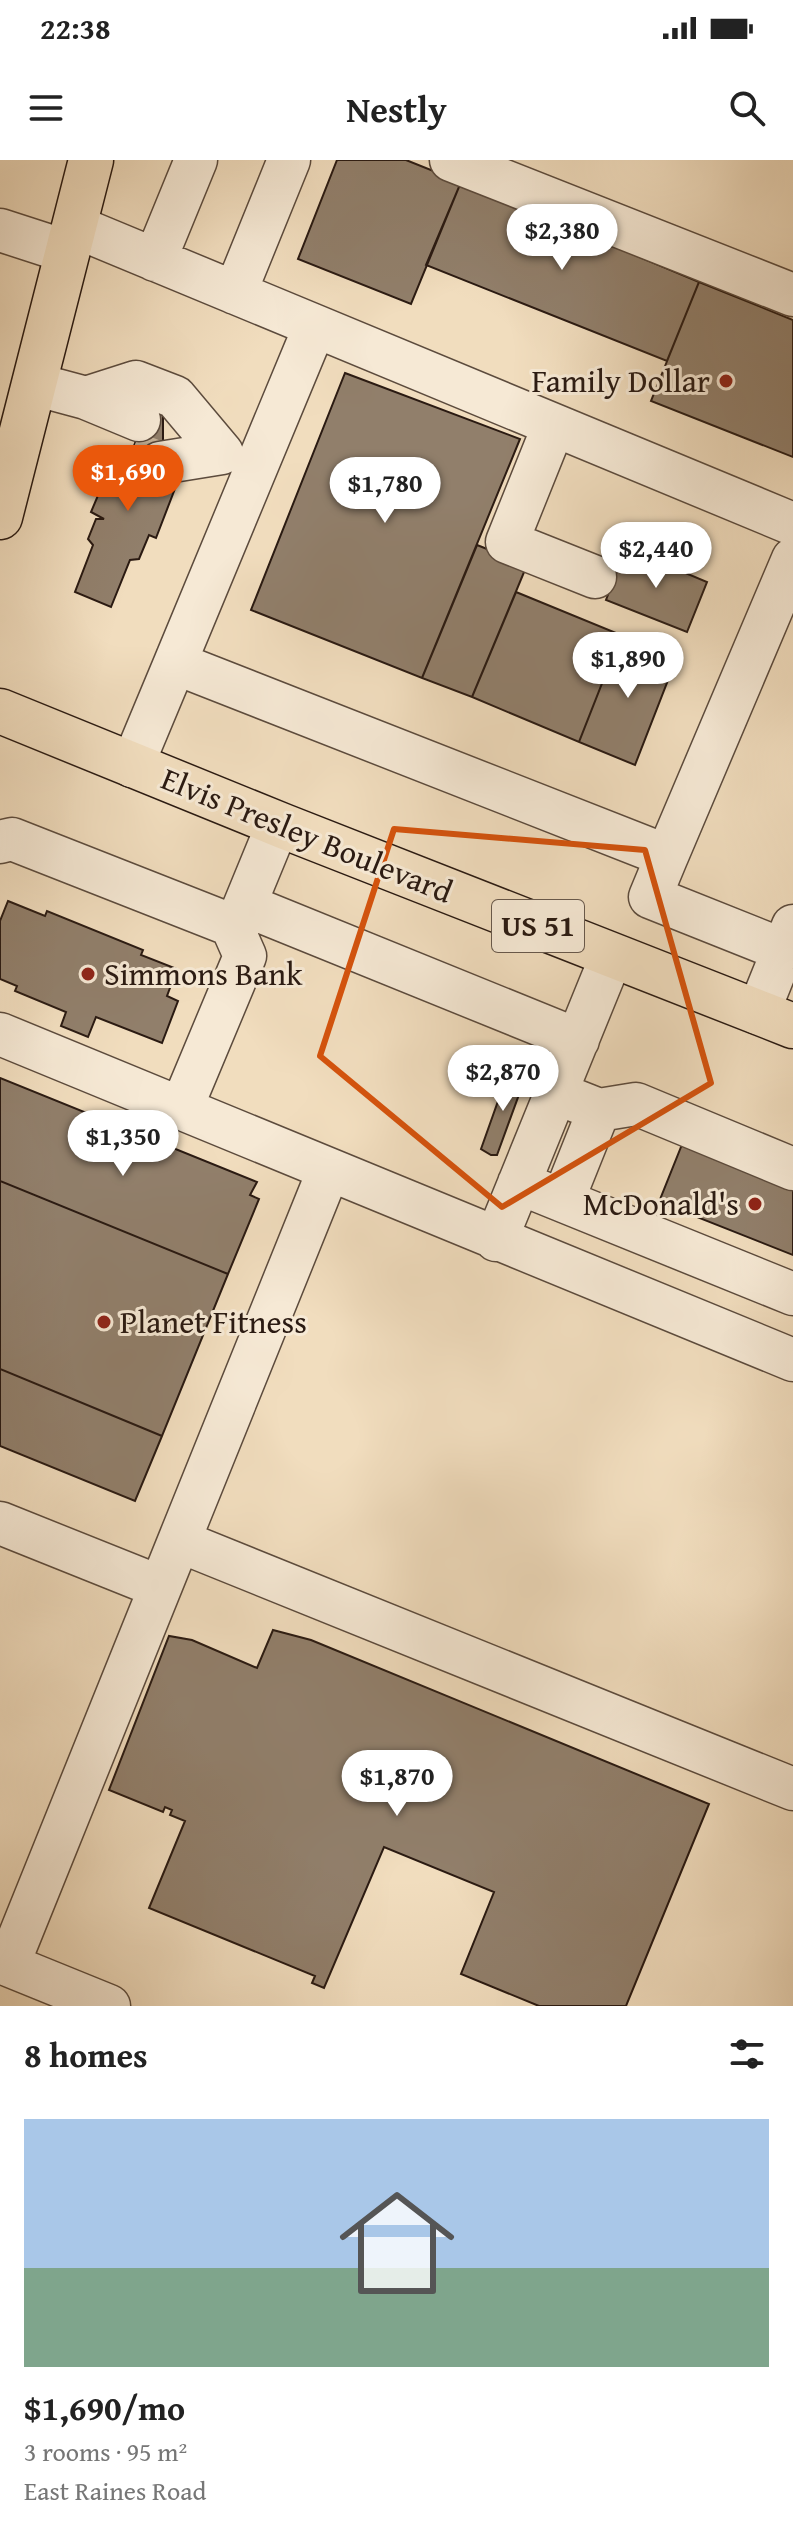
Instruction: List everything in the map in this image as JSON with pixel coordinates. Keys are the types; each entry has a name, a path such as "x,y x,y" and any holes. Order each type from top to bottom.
{"main road":[{"path":"0,517 91,160"},
{"name":"Elvis Presley Boulevard","path":"0,711 776,1020"}],"street":[{"path":"155,260 196,160"},
{"path":"235,293 289,160"},
{"path":"451,160 793,295"},
{"path":"0,230 71,239 155,260 793,524"},
{"path":"132,766 175,663 239,460 315,326"},
{"path":"86,398 136,382 175,397 239,460"},
{"path":"34,384 86,398 150,434 239,460"},
{"path":"554,425 507,542 595,577"},
{"path":"776,1020 788,938 650,897 793,559"},
{"path":"175,663 667,856"},
{"path":"181,1109 245,956 234,931 278,824"},
{"path":"0,842 12,839 240,916 578,1040"},
{"path":"496,1240 612,955"},
{"path":"0,1034 328,1172 793,1360"},
{"path":"556,1093 599,1110 636,1104 793,1169"},
{"path":"563,1200 599,1110"},
{"path":"109,2006 4,1964 328,1172"},
{"path":"519,1183 793,1294"},
{"path":"0,1523 160,1587"},
{"path":"179,1541 793,1789"}],"highlighted area":[{"path":"394,829 645,850 711,1083 502,1207 320,1056"}],"building":[{"path":"337,160 406,160 461,182 411,304 298,259"},
{"path":"461,182 699,282 667,361 426,265"},
{"name":"Family Dollar","path":"699,282 793,320 793,457 651,401"},
{"path":"345,373 520,439 422,678 251,610"},
{"path":"163,399 163,455 171,477 168,484 176,486 156,538 149,535 139,559 130,560 111,607 75,592 93,545 88,539 96,519 104,519 91,512 113,460 120,465 123,458 128,461 139,433"},
{"path":"477,545 527,565 472,697 422,678"},
{"path":"626,548 707,582 687,632 606,600"},
{"path":"516,592 621,635 579,742 472,697"},
{"path":"621,635 677,657 635,765 579,742"},
{"name":"Simmons Bank","path":"8,901 45,916 47,911 143,950 141,955 177,969 167,996 178,1001 162,1043 96,1017 88,1037 61,1026 66,1012 15,991 17,986 0,979 0,921"},
{"path":"509,1072 525,1078 497,1155 491,1155 481,1149 503,1087 498,1085 501,1077 506,1079"},
{"path":"0,1078 257,1182 250,1195 259,1199 228,1274 0,1181"},
{"path":"685,1137 793,1179 793,1255 659,1202"},
{"name":"Planet Fitness","path":"0,1181 228,1274 162,1436 0,1369"},
{"path":"0,1369 162,1436 135,1501 0,1446"},
{"path":"273,1630 311,1640 709,1804 626,2006 539,2006 461,1974 494,1892 384,1847 324,1988 312,1983 315,1976 149,1908 185,1821 170,1815 172,1810 165,1807 163,1812 109,1790 169,1636 192,1640 257,1668"}],"tunnel":[{"path":"132,452 160,463"}],"place":[{"name":"Family Dollar","path":"726,381"},
{"name":"Simmons Bank","path":"88,974"},
{"name":"McDonald's","path":"755,1204"},
{"name":"Planet Fitness","path":"104,1322"}]}
